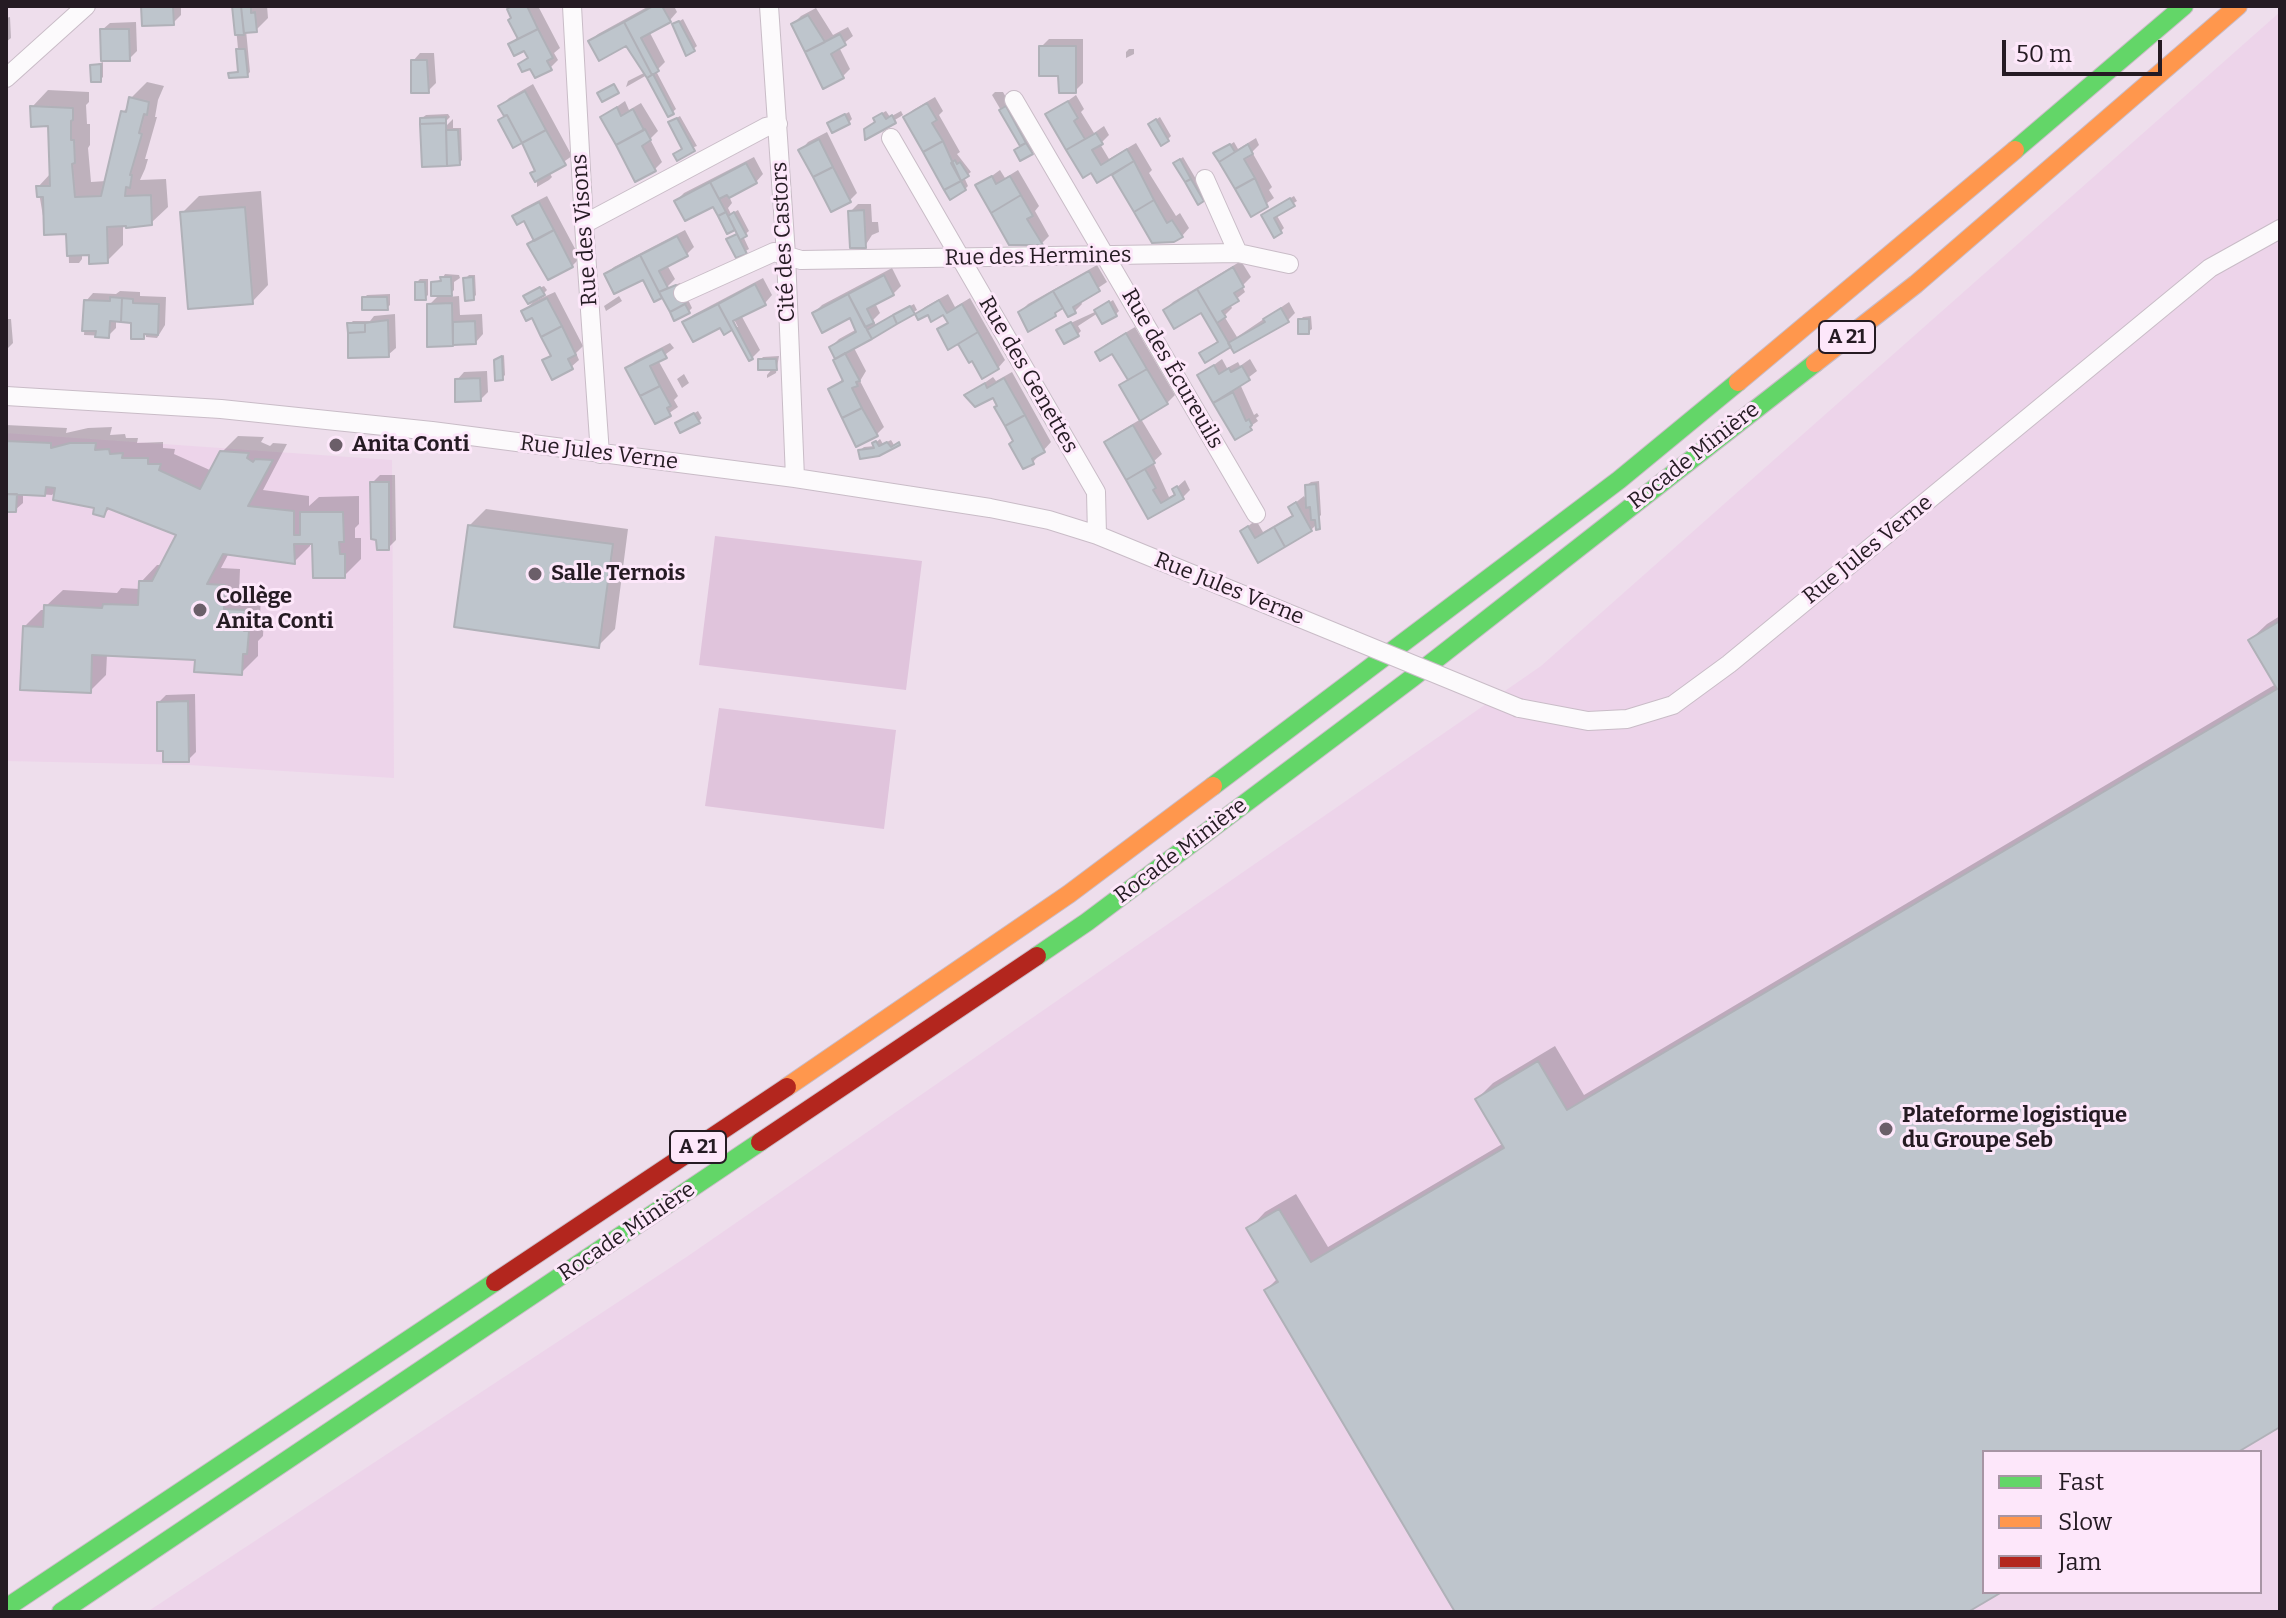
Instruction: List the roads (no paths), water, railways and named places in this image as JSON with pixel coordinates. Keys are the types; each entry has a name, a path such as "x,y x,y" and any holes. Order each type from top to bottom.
{"highway":[{"name":"Rocade Minière","path":"6,1608 762,1104 1069,894 1619,480 1889,257 2184,6"},
{"name":"Rocade Minière","path":"61,1612 1099,912 1412,678 1916,284 2238,6"}],"street":[{"path":"6,78 86,6"},
{"name":"Rue des Visons","path":"572,6 600,454"},
{"name":"Cité des Castors","path":"769,6 786,255 795,478"},
{"name":"Rue des Écureuils","path":"1014,100 1256,514"},
{"path":"584,224 766,127 778,124"},
{"name":"Rue des Genettes","path":"891,138 1096,492 1097,535"},
{"path":"1205,179 1238,253"},
{"name":"Rue Jules Verne","path":"15,396 221,409 432,431 795,478 990,508 1049,520 1097,535 1519,708 1588,721 1627,719 1673,705 1742,654 2210,268 2280,229"},
{"name":"Rue des Hermines","path":"683,293 774,252 801,260 1238,253 1289,264"}],"place":[{"name":"Anita Conti","path":"336,445"},
{"name":"Salle Ternois","path":"535,574"},
{"name":"Collège Anita Conti","path":"200,610"},
{"name":"Plateforme logistique du Groupe Seb","path":"1886,1129"}]}
